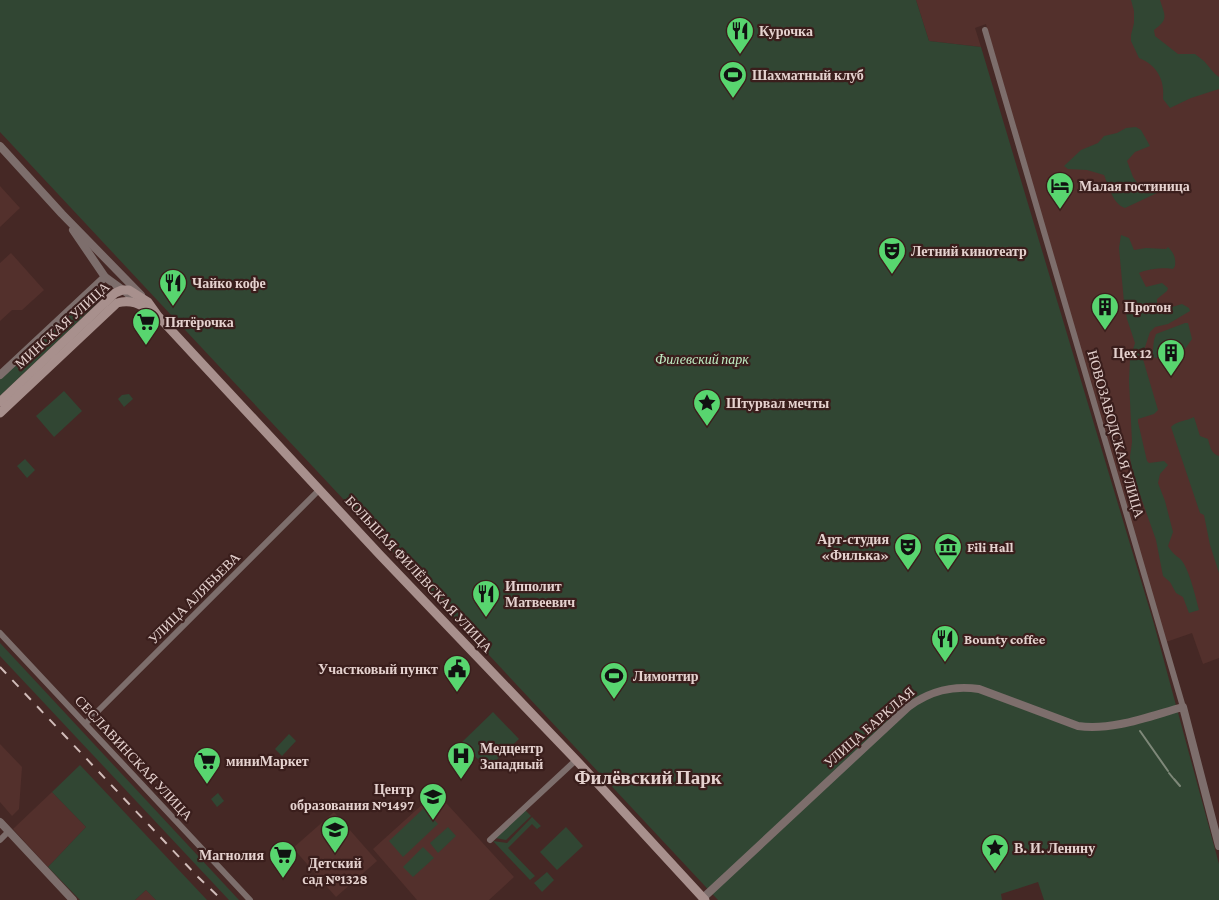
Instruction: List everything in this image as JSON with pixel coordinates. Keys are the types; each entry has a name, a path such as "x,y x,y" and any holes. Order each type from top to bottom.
{"main road":[{"name":"МИНСКАЯ УЛИЦА","path":"0,413 122,290 131,290 148,302"},
{"name":"МИНСКАЯ УЛИЦА","path":"0,402 113,301 138,303"},
{"name":"БОЛЬШАЯ ФИЛЁВСКАЯ УЛИЦА","path":"148,302 158,316 576,760 703,899"},
{"path":"138,303 158,316"}],"street":[{"name":"НОВОЗАВОДСКАЯ УЛИЦА","path":"985,30 1183,707 1219,846"},
{"name":"БОЛЬШАЯ ФИЛЁВСКАЯ УЛИЦА","path":"0,146 62,214 148,302"},
{"name":"БОЛЬШАЯ ФИЛЁВСКАЯ УЛИЦА","path":"62,214 108,279 138,303"},
{"name":"БОЛЬШАЯ ФИЛЁВСКАЯ УЛИЦА","path":"114,266 121,280 122,290"},
{"path":"108,279 113,301"},
{"name":"МИНСКАЯ УЛИЦА","path":"0,375 108,279"},
{"name":"УЛИЦА АЛЯБЬЕВА","path":"86,723 320,489"},
{"name":"СЕСЛАВИНСКАЯ УЛИЦА","path":"0,633 250,900"},
{"name":"УЛИЦА БАРКЛАЯ","path":"703,899 895,718 927,694 962,687 979,689 1078,726 1089,728 1111,726 1183,707"},
{"path":"490,840 576,760"},
{"path":"0,822 73,900"},
{"path":"0,840 9,831"}],"shaded area":[{"path":"916,0 1219,0 1219,658 1203,664 1192,633 1166,642 986,24 975,28 981,47 929,41"},
{"path":"0,186 20,208 0,227"},
{"path":"11,253 44,290 22,310 12,310 0,321 0,263"},
{"path":"0,744 22,767 19,809 12,816 0,802"},
{"path":"52,792 86,827 48,867 13,829"},
{"name":"Центр образования №1497","path":"436,792 514,877 489,900 417,900 373,849"},
{"name":"Детский сад №1328","path":"334,812 377,861 336,897 293,848"},
{"path":"146,890 156,900 135,900"}],"green space":[{"name":"Филевский парк","path":"0,0 916,0 929,41 981,47 1154,624 1219,864 1219,900 1044,900 1038,882 1001,894 1002,900 718,900 0,132"},
{"path":"1131,0 1160,0 1164,20 1154,30 1155,36 1178,54 1195,54 1204,61 1219,77 1219,89 1191,98 1170,108 1163,99 1163,86 1158,74 1151,65 1139,58 1131,41 1134,11"},
{"path":"1136,127 1141,130 1150,146 1135,152 1127,161 1133,177 1140,187 1157,193 1125,208 1114,199 1104,175 1087,170 1068,169 1064,166 1081,150 1098,143 1104,136 1117,133 1126,128"},
{"path":"1121,235 1129,238 1134,250 1146,248 1166,249 1168,247 1170,249 1175,260 1173,269 1146,270 1139,273 1146,287 1162,283 1168,288 1157,299 1157,305 1162,310 1182,304 1189,308 1190,311 1168,324 1155,327 1150,332 1142,356 1158,410 1154,414 1138,419 1147,461 1149,463 1164,461 1168,465 1160,474 1158,483 1173,532 1168,546 1182,561 1186,569 1193,586 1199,610 1189,613 1183,597 1176,593 1170,582 1163,576 1156,540 1132,472 1130,457 1132,442 1129,381 1130,359 1135,343 1127,319 1124,302 1119,248"},
{"path":"101,286 110,291 0,396 0,379"},
{"path":"1188,323 1192,339 1185,349 1157,358 1152,357 1156,334"},
{"path":"64,391 82,411 54,437 36,416"},
{"path":"129,394 133,399 124,407 118,399 122,395"},
{"path":"1194,417 1200,436 1208,439 1213,452 1219,456 1219,573 1210,545 1204,515 1200,513 1171,427 1176,423"},
{"path":"25,459 35,470 27,478 17,466"},
{"path":"0,643 239,900 229,900 0,656"},
{"path":"493,712 519,739 487,769 462,742"},
{"path":"289,734 296,741 282,756 275,749"},
{"path":"80,765 207,900 156,900 146,890 135,900 80,900 48,867 86,827 52,792"},
{"path":"218,793 224,801 217,807 211,799"},
{"path":"424,808 438,824 403,857 389,841"},
{"path":"524,809 531,816 506,840 495,838"},
{"path":"532,817 541,826 537,829 532,824 508,848 535,876 530,880 493,841 507,843"},
{"path":"448,827 456,836 438,853 430,843"},
{"path":"566,827 583,846 557,870 540,852"},
{"path":"423,847 434,858 413,877 403,867"},
{"path":"547,872 554,880 542,892 534,883"}],"waterway":[{"path":"1140,731 1168,771"},
{"path":"1169,773 1173,778"},
{"path":"1174,779 1180,786"}],"railway":[{"path":"0,667 198,877 222,900"}],"place":[{"name":"Курочка","path":"740,55"},
{"name":"Шахматный клуб","path":"733,99"},
{"name":"Малая гостиница","path":"1060,210"},
{"name":"Летний кинотеатр","path":"892,275"},
{"name":"Чайко кофе","path":"173,307"},
{"name":"Протон","path":"1105,331"},
{"name":"Пятёрочка","path":"146,346"},
{"name":"Цех 12","path":"1171,377"},
{"name":"Штурвал мечты","path":"707,427"},
{"name":"Арт-студия «Филька»","path":"908,571"},
{"name":"Fili Hall","path":"948,571"},
{"name":"Ипполит Матвеевич","path":"486,618"},
{"name":"Bounty coffee","path":"945,663"},
{"name":"Участковый пункт","path":"457,693"},
{"name":"Лимонтир","path":"614,700"},
{"name":"Медцентр Западный","path":"461,780"},
{"name":"миниМаркет","path":"207,785"},
{"name":"Центр образования №1497","path":"433,821"},
{"name":"Детский сад №1328","path":"335,854"},
{"name":"В. И. Ленину","path":"995,872"},
{"name":"Магнолия","path":"283,879"}],"district":[{"name":"Филёвский Парк","path":"648,777"}]}
